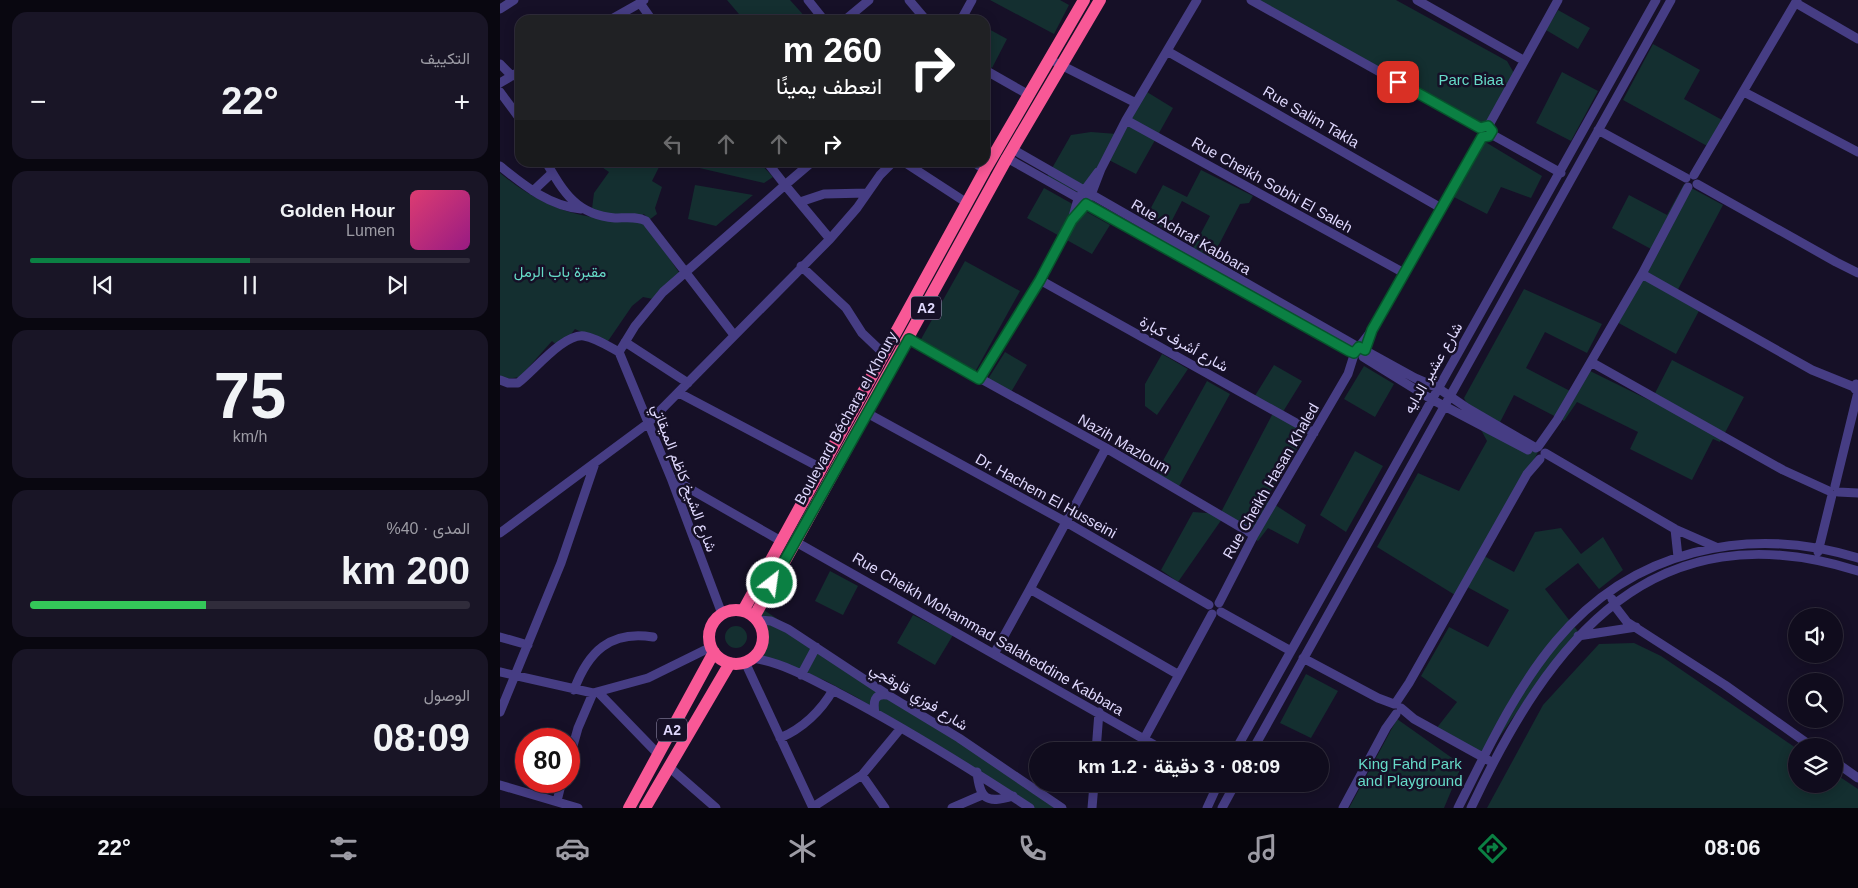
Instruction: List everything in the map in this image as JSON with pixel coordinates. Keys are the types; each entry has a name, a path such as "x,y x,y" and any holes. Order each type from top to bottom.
{"highway":[{"name":"Boulevard Béchara el Khoury","path":"751,616 796,542 1010,154 1084,0"},
{"name":"Boulevard Béchara el Khoury","path":"990,161 1029,95 1100,0"},
{"name":"Boulevard Béchara el Khoury","path":"751,616 781,541 987,167"},
{"path":"712,650 730,663 749,660 762,644 761,627 751,616 729,611 722,614"},
{"name":"A2","path":"629,808 659,755 712,650 709,632 712,625 722,614"},
{"name":"A2","path":"645,808 730,663"}],"street":[{"path":"500,9 514,0"},
{"path":"808,0 820,15"},
{"path":"851,15 869,0"},
{"path":"909,0 922,15"},
{"path":"963,15 972,0"},
{"path":"1072,220 1086,204 1087,193 1126,120 1197,0"},
{"path":"1251,0 1561,172"},
{"path":"1417,0 1523,60"},
{"name":"Rue Cheikh Hasan Khaled","path":"1144,738 1254,535 1348,374 1558,0"},
{"name":"شارع عشير الدايه","path":"1240,742 1656,0"},
{"name":"شارع عشير الدايه","path":"1257,742 1672,0"},
{"path":"618,15 642,1 649,15"},
{"path":"1343,808 1410,683 1557,420 1642,274 1691,181 1797,2 1858,39"},
{"name":"Rue Salim Takla","path":"1167,51 1441,208"},
{"path":"1055,62 1136,103"},
{"path":"500,64 512,76"},
{"path":"990,73 1029,95"},
{"path":"500,83 515,74"},
{"path":"500,92 515,112"},
{"path":"1744,92 1858,152"},
{"name":"Rue Cheikh Sobhi El Saleh","path":"1126,120 1404,273"},
{"path":"1598,130 1858,273"},
{"name":"Rue Achraf Kabbara","path":"1010,154 1087,193 1360,352 1444,406 1562,465 1675,530 1716,547"},
{"name":"Rue Achraf Kabbara","path":"1010,154 1086,204 1360,352 1438,388 1539,453"},
{"path":"500,166 533,191 560,206 581,209 598,216 639,218 646,221 734,335"},
{"path":"549,167 573,203 581,209"},
{"path":"771,167 830,239"},
{"path":"500,380 508,383 518,383 561,344 577,335 590,338 619,352 646,310 686,271 806,167"},
{"path":"500,533 647,424 830,239 857,208 888,167"},
{"path":"912,167 967,203"},
{"path":"981,167 985,170"},
{"path":"533,191 552,172"},
{"path":"800,202 824,194 867,193"},
{"path":"979,379 1040,280 1072,220 1078,199 1087,193"},
{"path":"802,266 846,308 862,333 883,353"},
{"path":"1642,274 1812,370 1857,387 1816,559"},
{"name":"شارع أشرف كبارة","path":"1040,280 1314,433"},
{"name":"Nazih Mazloum","path":"909,339 1106,448 1254,535"},
{"path":"625,342 688,383"},
{"name":"شارع الشيخ كاظم الميقاتي","path":"619,352 722,614"},
{"path":"1592,362 1789,473 1833,491 1858,493"},
{"path":"679,393 821,468"},
{"name":"Dr. Hachem El Husseini","path":"867,413 1066,522 1290,651"},
{"path":"994,654 1106,448"},
{"path":"500,712 561,563 595,463"},
{"path":"670,478 781,541"},
{"path":"1675,530 1678,557"},
{"name":"Rue Cheikh Mohammad Salaheddine Kabbara","path":"796,542 1150,742"},
{"path":"1458,808 1515,701 1543,658 1579,616 1610,591 1646,570 1678,557 1716,547 1768,543 1819,547 1858,558"},
{"path":"1471,808 1493,763 1535,691 1578,636 1613,603 1656,577 1714,559 1765,554 1816,559 1858,571"},
{"path":"1030,590 1179,675"},
{"path":"1610,591 1613,603 1620,615 1725,684 1800,738"},
{"name":"شارع فوزي قاوقجي","path":"751,616 780,624 888,695 959,738 1062,808"},
{"path":"1578,636 1636,627"},
{"path":"574,690 588,659 600,648 628,636 653,637"},
{"path":"500,637 528,645"},
{"path":"801,675 816,647"},
{"path":"500,672 564,688 595,693 648,678 712,650"},
{"path":"1303,658 1493,763"},
{"path":"901,728 862,775 813,808 780,738 749,660 778,664 833,690 875,713 901,728 977,772 1030,808"},
{"path":"780,738 791,734 817,713 833,690"},
{"path":"595,693 659,755"},
{"path":"578,728 595,693"},
{"path":"875,713 875,698 880,695 888,695"},
{"path":"1097,742 1099,712"},
{"path":"669,767 716,808"},
{"path":"1843,768 1858,778"},
{"path":"977,772 982,795 994,804 1013,796"},
{"path":"862,775 885,808"},
{"path":"500,785 578,808"},
{"path":"1092,808 1093,792"},
{"path":"1207,808 1214,792"},
{"path":"1222,808 1230,792"},
{"path":"557,801 559,793"},
{"path":"952,808 982,795"}],"green space":[{"path":"727,0 790,0 804,15 740,15"},
{"path":"990,0 1060,0 1069,5 1054,34"},
{"name":"Parc Biaa","path":"1258,0 1396,0 1507,61 1515,75 1492,119 1478,124"},
{"path":"1558,10 1590,28 1578,49 1546,30"},
{"path":"990,30 1007,39 992,68 990,67"},
{"path":"1653,44 1700,70 1684,99 1724,121 1709,147 1623,100"},
{"path":"1562,72 1598,91 1571,141 1536,123"},
{"path":"1147,92 1173,108 1136,174 1107,159 1085,196 1047,177 1071,135 1091,132 1117,134"},
{"path":"1482,140 1542,176 1531,198 1501,187 1487,214 1452,196"},
{"name":"مقبرة باب الرمل","path":"602,167 659,167 652,181 662,187 655,208 657,214 649,220 644,214 641,216 680,274 653,299 643,297 632,306 606,344 575,329 560,348 552,341 520,377 507,379 500,377 500,173 521,189 554,207 591,217 594,193 609,172"},
{"path":"695,167 764,167 773,177 764,183"},
{"path":"1201,170 1253,196 1249,203 1240,204 1212,258 1193,248 1210,216 1182,201 1167,230 1145,219 1163,185 1187,197"},
{"path":"1684,184 1723,205 1675,295 1700,309 1676,354 1613,320 1651,249 1612,228 1629,195 1667,215"},
{"path":"695,185 753,195 716,226 688,219"},
{"path":"1044,188 1110,225 1092,254 1027,218"},
{"path":"965,261 1020,291 975,372 920,341"},
{"path":"1524,289 1602,324 1587,353 1545,332 1526,368 1572,392 1584,368 1651,401 1672,360 1744,397 1720,442 1713,439 1692,480 1630,449 1638,432 1577,402 1564,421 1514,395 1496,430 1538,452 1484,556 1514,572 1535,532 1561,528 1581,554 1603,537 1623,570 1599,589 1578,563 1545,589 1580,634 1539,680 1484,759 1436,729 1457,702 1421,676 1449,627 1488,647 1509,610 1462,584 1455,595 1377,547 1418,473 1459,491 1487,441 1464,398"},
{"path":"1005,352 1027,365 1011,392 988,379"},
{"path":"1162,354 1188,369 1157,415 1145,406 1145,384"},
{"path":"1274,365 1302,381 1281,415 1307,433 1266,499 1306,525 1298,544 1268,528 1258,541 1222,519 1178,582 1161,570 1193,512 1220,514 1273,413 1253,399"},
{"path":"1364,366 1394,384 1375,417 1344,399"},
{"path":"1207,381 1230,394 1177,490 1154,477"},
{"path":"1355,451 1383,466 1346,532 1320,515"},
{"path":"830,571 858,586 843,615 815,601"},
{"path":"755,604 1029,785 1029,792 1039,792 1063,808 1023,808 858,698 824,680 758,655 760,640"},
{"path":"913,615 953,635 935,665 897,643"},
{"path":"736,626 744,629 747,637 744,645 736,648 728,645 725,637 728,629"},
{"path":"1634,643 1661,656 1788,743 1788,793 1843,793 1843,779 1858,789 1858,808 1487,808 1543,705 1599,644"},
{"path":"1306,674 1338,691 1311,738 1280,723"},
{"name":"King Fahd Park and Playground","path":"1397,719 1462,765 1444,808 1349,808"}],"route":[{"path":"772,583 909,339 979,379 1040,280 1072,220 1086,204 1349,351 1354,353 1355,349 1359,347 1365,350 1372,330 1482,137 1486,138 1492,131 1491,128 1485,125 1480,128 1398,82"}]}
